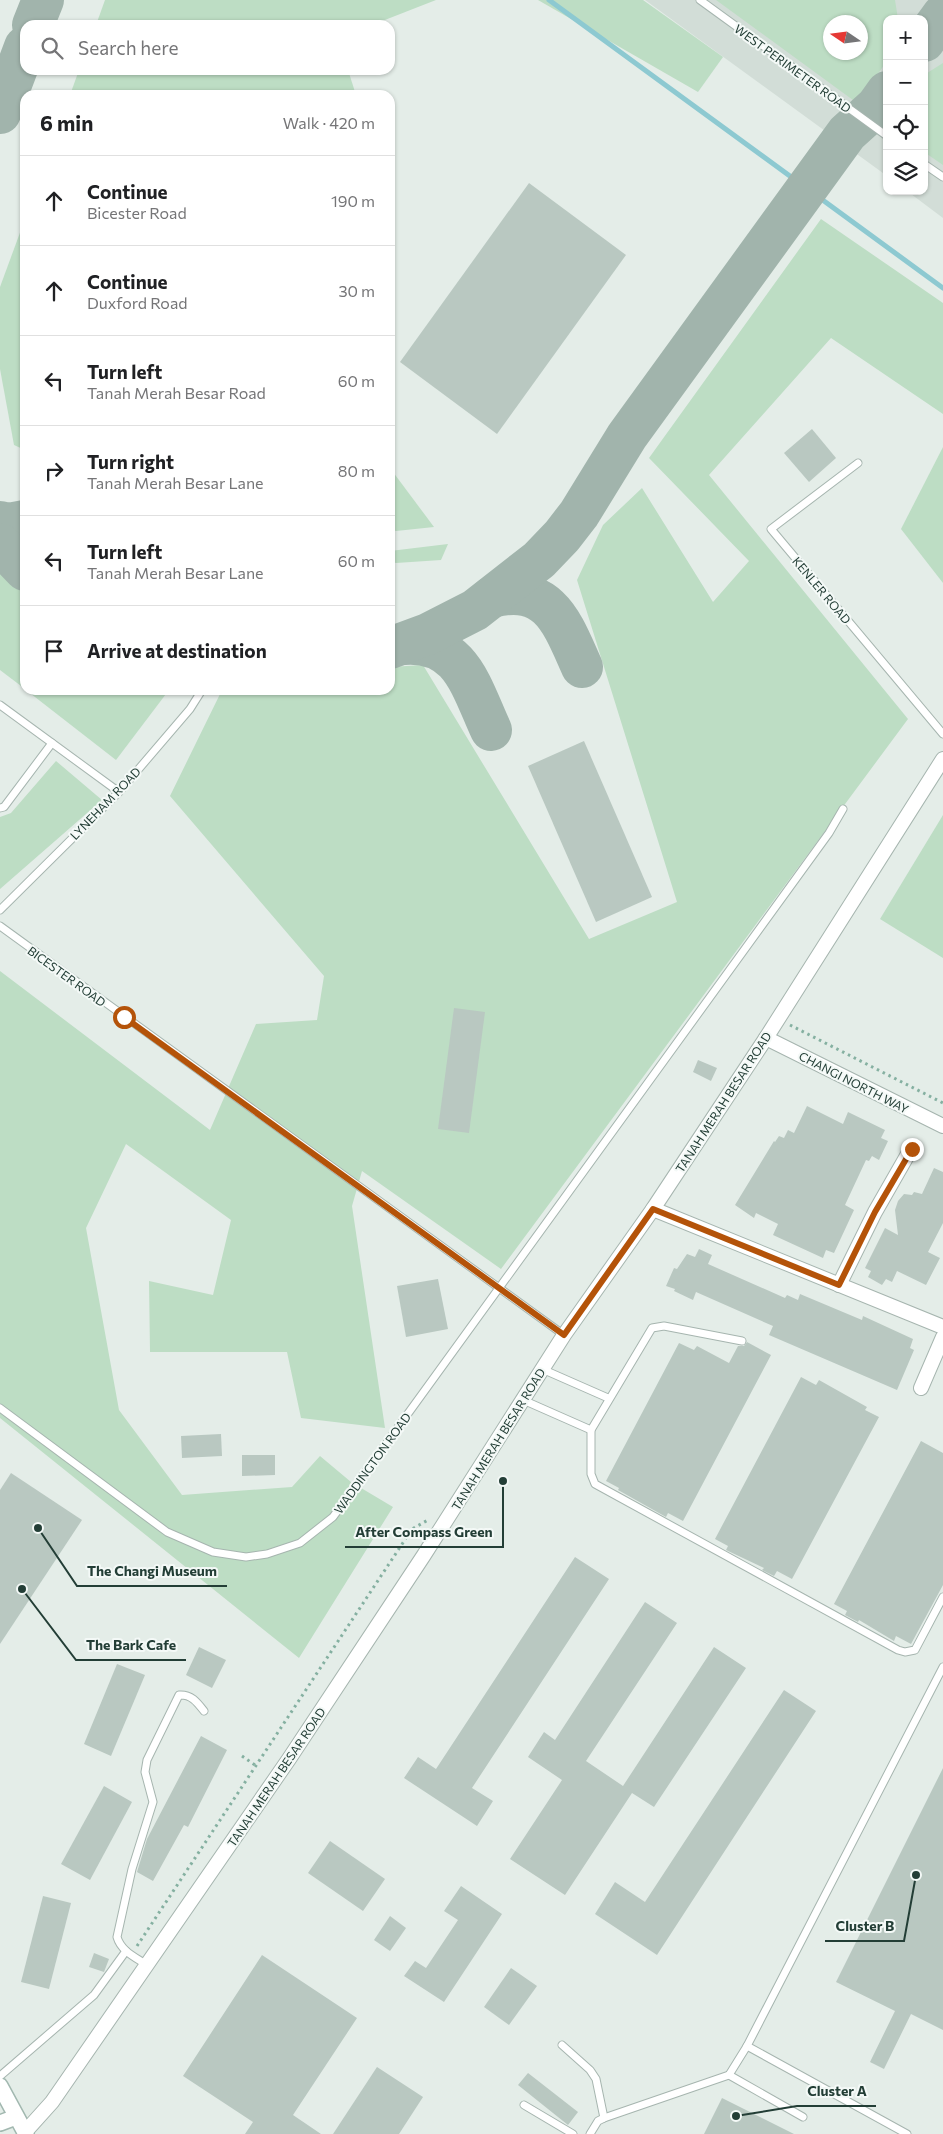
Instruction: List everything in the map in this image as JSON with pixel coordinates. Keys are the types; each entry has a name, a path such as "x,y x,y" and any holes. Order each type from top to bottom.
{"street":[{"name":"TANAH MERAH BESAR ROAD","path":"23,2133 52,2102 280,1772 424,1555 564,1335 653,1209 766,1038 943,759"},
{"name":"CHANGI NORTH WAY","path":"766,1038 943,1126"},
{"path":"839,1285 875,1212 912,1149"},
{"path":"653,1209 943,1327"},
{"path":"921,1388 943,1337"},
{"path":"0,2086 23,2133"},
{"path":"0,2123 16,2117 42,2112"}],"lane":[{"name":"WEST PERIMETER ROAD","path":"700,0 883,133"},
{"path":"928,167 943,177"},
{"name":"KENLER ROAD","path":"858,463 771,528 943,734"},
{"name":"LYNEHAM ROAD","path":"0,910 119,792 190,709 199,695"},
{"path":"0,705 119,792"},
{"path":"0,808 4,807 52,743"},
{"name":"WADDINGTON ROAD","path":"0,1408 167,1532 213,1552 246,1557 267,1554 300,1543 333,1517 829,834 843,809"},
{"name":"BICESTER ROAD","path":"0,926 564,1335"},
{"path":"742,1341 664,1326 652,1328 608,1398 591,1430 591,1474 594,1484 898,1650 905,1652 915,1650 943,1597"},
{"path":"542,1370 608,1398"},
{"path":"522,1400 591,1430"},
{"path":"590,2134 598,2122 604,2118 730,2075 747,2046 943,1667"},
{"path":"147,1964 129,1953 119,1944 117,1937 132,1869 154,1802 145,1772 147,1760 179,1695 185,1695 194,1700 204,1711"},
{"path":"0,2076 94,1995 129,1953"},
{"path":"562,2045 593,2074 604,2118"},
{"path":"747,2046 907,2134"},
{"path":"730,2075 803,2117"},
{"path":"524,2105 573,2134"}],"path":[{"path":"778,1019 943,1103"},
{"path":"129,1953 412,1529 432,1517"},
{"path":"242,1756 255,1765"}],"shaded area":[{"path":"645,0 943,0 943,218 912,195 928,195 928,15 883,15 883,173"}],"green space":[{"path":"105,0 436,0 385,20 98,20"},
{"path":"538,0 643,0 723,57 698,92"},
{"path":"716,0 895,0 897,15 883,15 883,67 857,103"},
{"path":"943,63 943,165 928,155 928,72"},
{"path":"77,75 350,75 354,90 72,90"},
{"path":"821,219 943,303 943,414 831,338 709,475 908,719 501,1269 362,1171 352,1206 385,1428 301,1418 287,1352 150,1352 149,1281 213,1295 231,1220 126,1144 86,1228 119,1410 182,1495 292,1487 320,1456 351,1482 393,1507 299,1658 0,1418 0,971 210,1130 256,1024 317,1020 324,976 170,796 220,695 395,695 395,667 423,665 589,939 677,902 577,580 603,525 642,488 713,602 749,561 649,458"},
{"path":"20,233 20,448 14,445 0,369 0,287"},
{"path":"943,447 943,583 901,529"},
{"path":"395,475 434,527 395,531"},
{"path":"448,544 441,560 396,563 395,550"},
{"path":"0,561 20,573 20,685 0,670"},
{"path":"32,695 165,695 116,760"},
{"path":"56,761 102,800 0,889 0,817 11,813"},
{"path":"943,815 943,958 880,919"}],"building":[{"path":"529,183 626,255 497,434 400,362"},
{"path":"812,429 836,458 809,482 784,453"},
{"path":"584,741 652,897 596,922 528,766"},
{"path":"454,1008 485,1012 469,1133 438,1129"},
{"path":"698,1060 717,1068 711,1081 693,1072"},
{"path":"807,1106 843,1124 848,1112 885,1130 881,1138 888,1141 879,1160 872,1156 869,1161 866,1160 845,1205 854,1210 834,1253 826,1250 823,1258 773,1235 778,1224 756,1213 754,1218 735,1205 774,1141 779,1136 784,1138 788,1130 794,1133"},
{"path":"934,1168 943,1172 943,1223 928,1252 940,1258 926,1285 897,1271 892,1282 886,1279 882,1285 868,1277 871,1271 865,1268 885,1228 898,1235 895,1210 898,1201 904,1194 912,1195 914,1192 922,1194"},
{"path":"699,1249 712,1255 708,1264 785,1298 787,1295 798,1300 800,1294 862,1320 863,1316 913,1339 910,1348 914,1350 897,1390 769,1335 773,1326 696,1292 693,1300 666,1286 674,1268 677,1269 687,1254 695,1257"},
{"path":"438,1279 448,1329 406,1337 397,1286"},
{"path":"747,1342 771,1355 683,1521 668,1513 666,1517 618,1490 619,1488 606,1481 679,1343 694,1350 697,1346 729,1363 738,1346 744,1346"},
{"path":"801,1377 816,1385 819,1380 867,1407 865,1410 879,1417 792,1579 777,1571 774,1576 762,1570 764,1568 726,1550 728,1546 715,1539"},
{"path":"221,1434 222,1456 182,1458 181,1436"},
{"path":"921,1441 943,1453 943,1585 911,1644 896,1636 894,1641 859,1620 858,1622 845,1615 847,1611 834,1604"},
{"path":"242,1455 275,1455 275,1475 242,1476"},
{"path":"11,1473 82,1520 0,1644 0,1490"},
{"path":"575,1557 609,1579 472,1788 493,1801 477,1826 404,1778 418,1757 436,1769"},
{"path":"645,1602 677,1623 586,1761 623,1786 714,1647 746,1668 654,1807 632,1793 565,1895 510,1859 562,1780 528,1757 544,1732 555,1740"},
{"path":"199,1647 226,1660 212,1688 186,1675"},
{"path":"117,1664 145,1675 111,1756 84,1744"},
{"path":"784,1690 816,1711 657,1955 595,1914 615,1882 645,1902"},
{"path":"201,1736 227,1750 188,1827 184,1825 153,1881 137,1872 147,1839"},
{"path":"943,1768 943,2030 911,2014 884,2069 870,2062 895,2011 836,1982"},
{"path":"104,1786 132,1802 90,1880 61,1864"},
{"path":"330,1841 385,1879 363,1911 308,1873"},
{"path":"461,1886 502,1914 444,2002 404,1976 415,1961 426,1968 458,1920 444,1911"},
{"path":"43,1896 71,1903 49,1989 21,1982"},
{"path":"390,1916 406,1928 390,1951 374,1940"},
{"path":"94,1953 109,1959 104,1972 89,1967"},
{"path":"262,1955 357,2018 293,2115 321,2134 245,2134 253,2122 183,2076"},
{"path":"511,1968 537,1986 509,2025 484,2007"},
{"path":"377,2067 423,2097 399,2134 333,2134"},
{"path":"528,2073 578,2112 568,2125 518,2085"},
{"path":"722,2098 794,2134 704,2134"}],"waterway":[{"path":"549,0 943,288"}],"taxiway":[{"path":"35,20 43,0"},
{"path":"928,36 943,15"},
{"path":"0,113 20,60"},
{"path":"395,646 428,634 475,610 539,560 562,536 579,514 627,436 847,133 877,106 883,98"},
{"path":"0,522 9,524 20,522"},
{"path":"0,544 20,565"},
{"path":"492,597 512,594 528,596 541,601 560,622 582,667"},
{"path":"403,644 423,644 438,649 451,658 470,683 491,730"}],"place":[{"name":"After Compass Green","path":"503,1481"},
{"name":"The Changi Museum","path":"38,1528"},
{"name":"The Bark Cafe","path":"22,1589"},
{"name":"Cluster B","path":"916,1875"},
{"name":"Cluster A","path":"736,2116"}],"route":[{"path":"124,1017 564,1335 653,1209 839,1285 875,1212 912,1149"}]}
